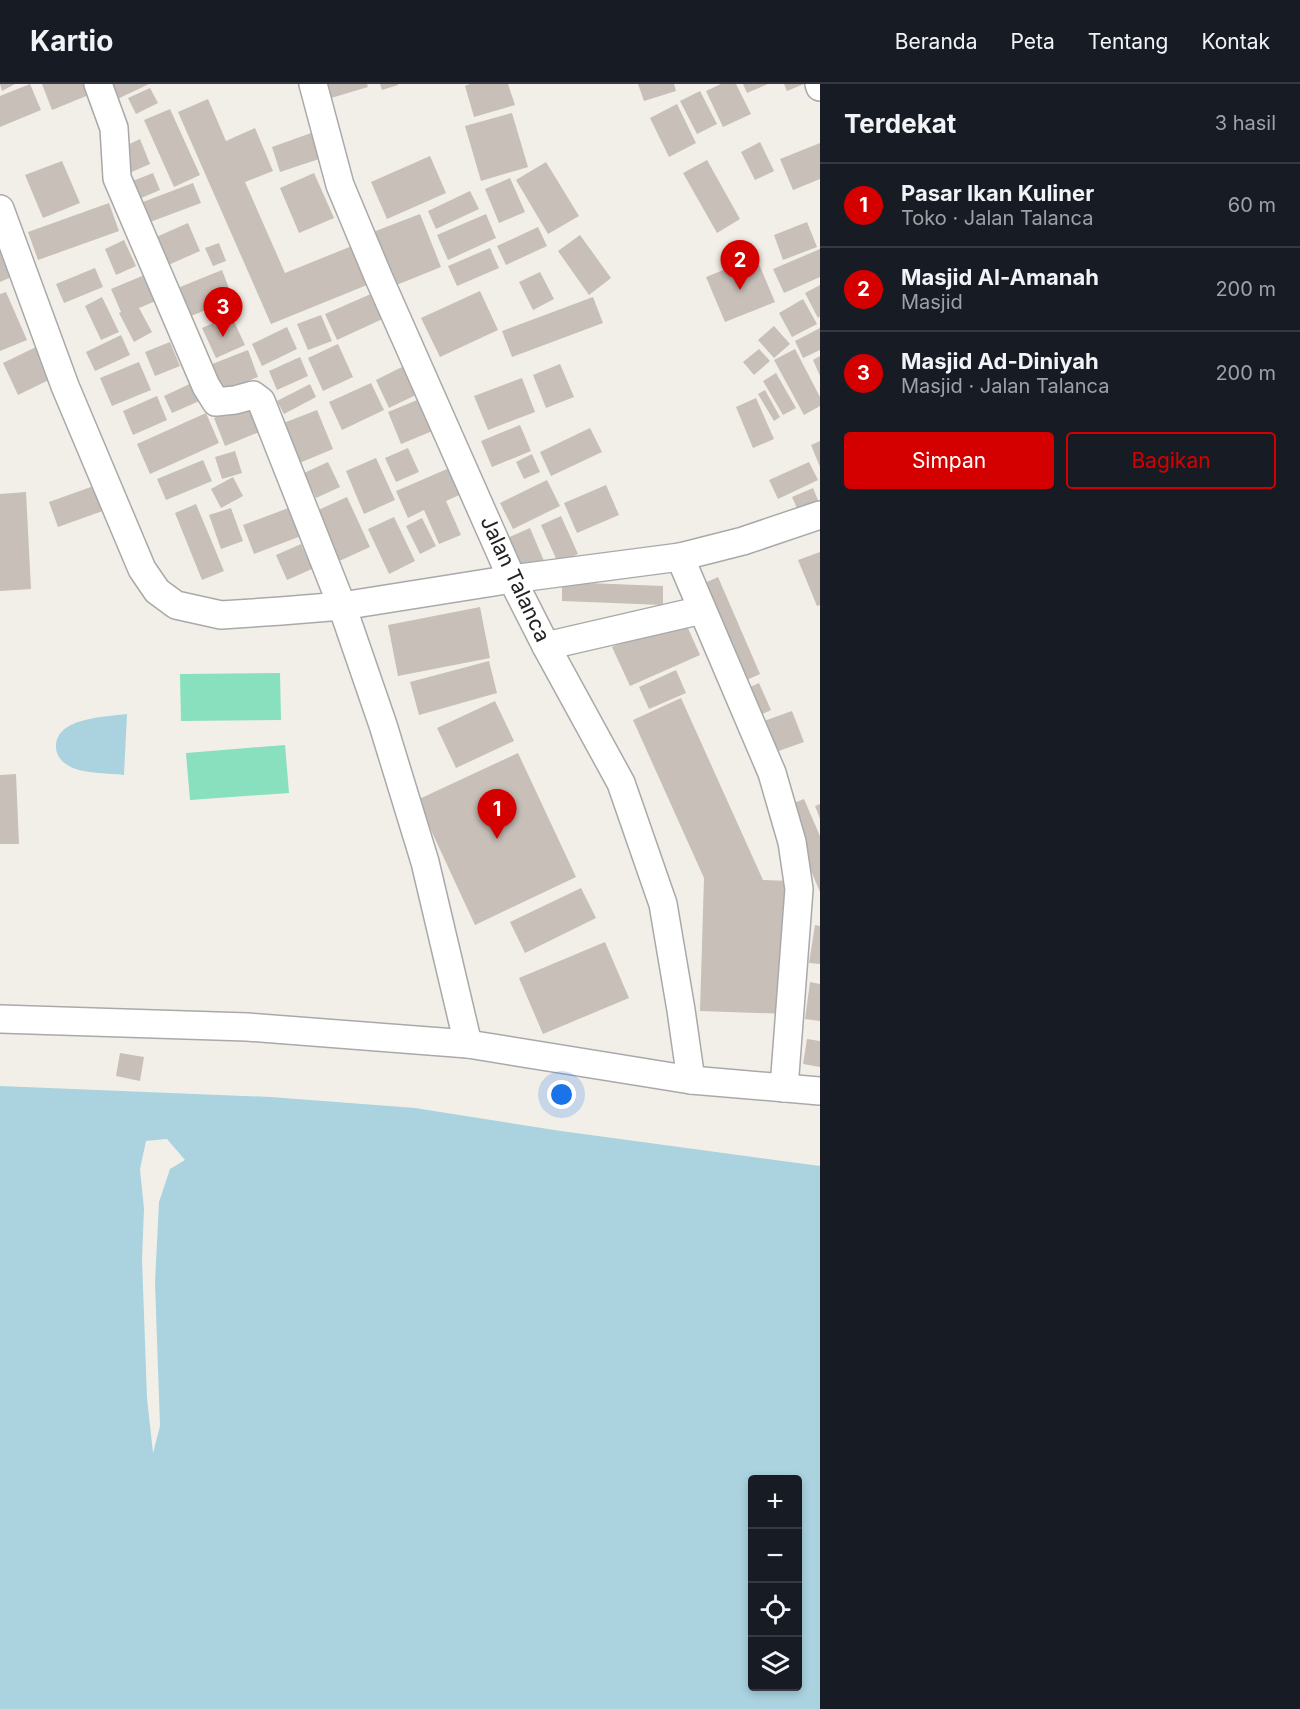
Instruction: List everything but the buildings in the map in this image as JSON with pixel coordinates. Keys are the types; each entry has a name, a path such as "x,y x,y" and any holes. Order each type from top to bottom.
{"street":[{"path":"98,84 114,128 117,178 206,386 216,402 253,395 261,401 342,606 383,725 425,862 468,1044"},
{"name":"Jalan Talanca","path":"313,84 340,185 512,579 621,783 663,904 691,1080"},
{"path":"0,209 64,386 142,568 157,591 176,605 221,615 342,606 512,579 680,557 742,542 820,515"},
{"path":"680,557 771,773 792,842 799,889 784,1088"},
{"path":"546,646 702,610"},
{"path":"0,1019 247,1027 468,1044 691,1080 820,1091"}],"green space":[{"path":"280,673 281,720 181,721 180,674"},
{"path":"285,745 289,793 190,800 186,753"}],"water":[{"path":"127,714 124,775 79,770 59,757 56,751 58,737 73,724 84,720"},
{"path":"0,1086 271,1097 415,1108 561,1131 820,1166 820,1709 0,1709"}],"pier":[{"path":"167,1139 185,1160 170,1169 159,1202 155,1283 160,1426 153,1453 147,1398 142,1259 144,1209 140,1169 146,1141"}],"place":[{"name":"Masjid Al-Amanah","path":"740,290"},
{"name":"Masjid Ad-Diniyah","path":"223,337"},
{"name":"Pasar Ikan Kuliner","path":"497,839"}]}
